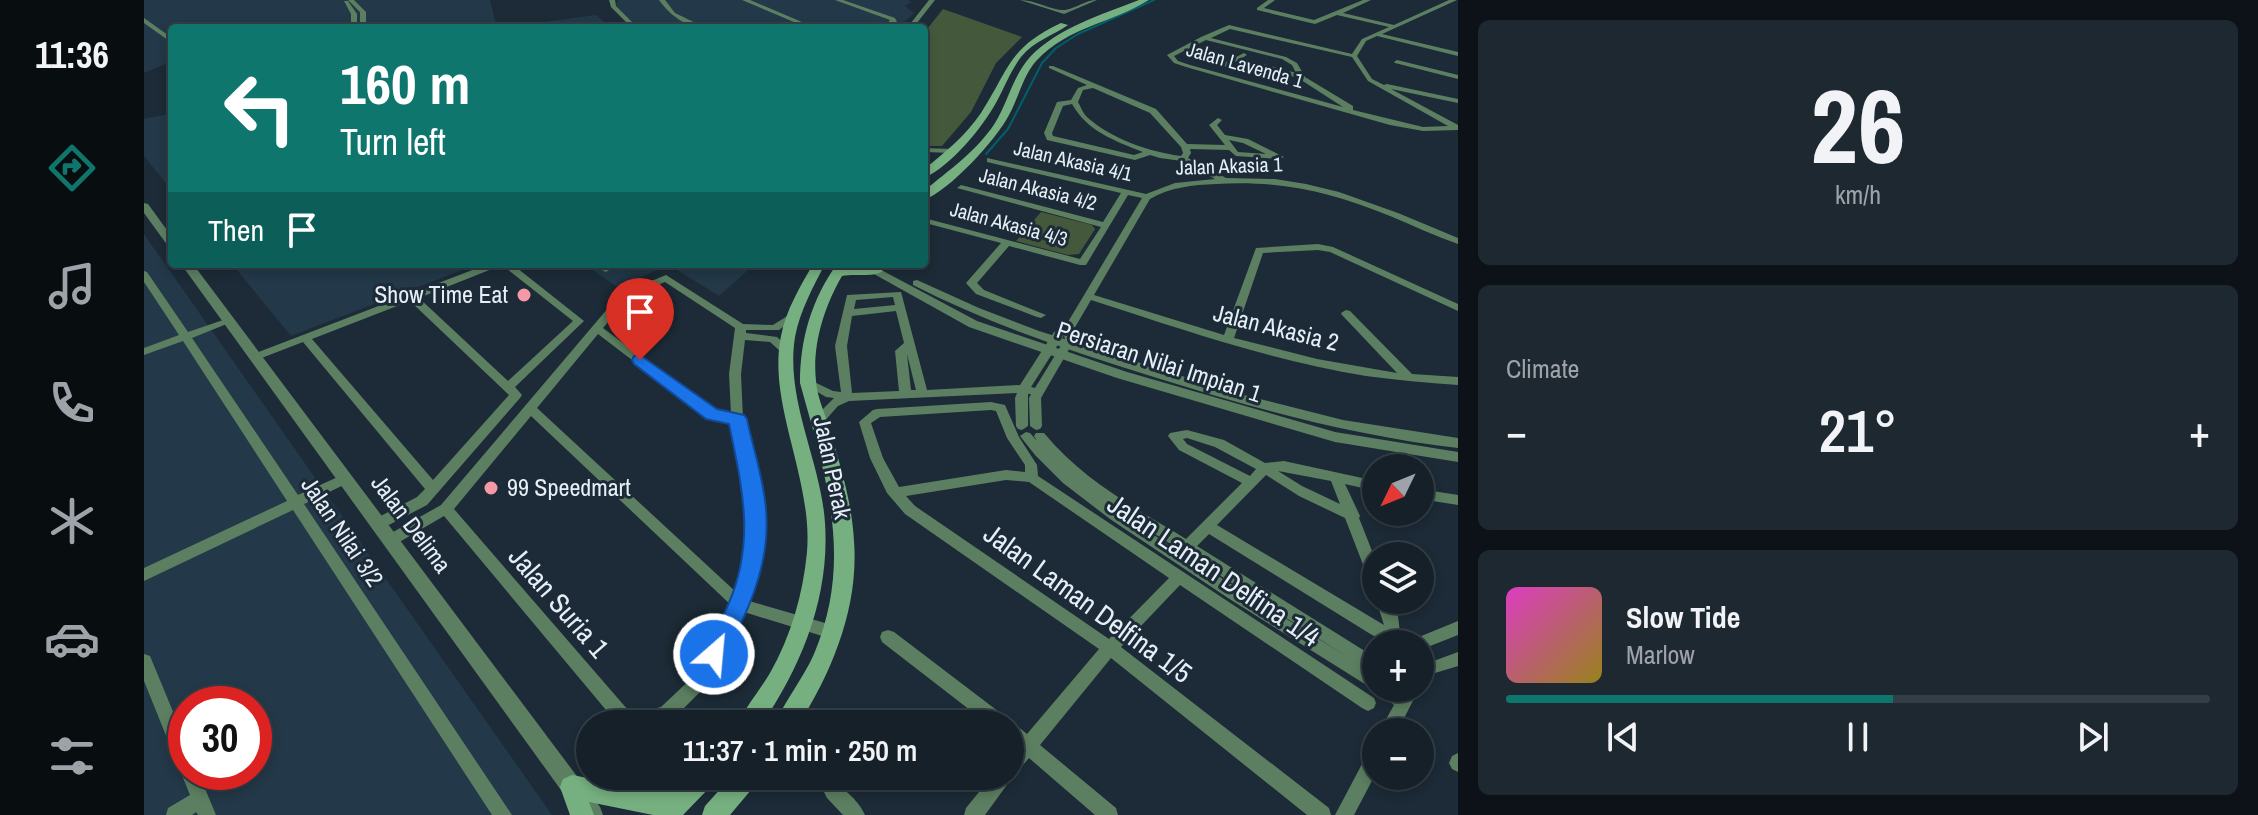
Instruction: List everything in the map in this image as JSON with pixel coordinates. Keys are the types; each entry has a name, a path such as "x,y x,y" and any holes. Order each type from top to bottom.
{"main road":[{"path":"928,172 952,151 986,112 1006,68 1023,49 1058,28 1127,0"},
{"path":"928,193 993,132 1025,71 1045,49 1070,31 1145,0"},
{"name":"Jalan Perak","path":"794,710 818,668 832,632 844,581 843,516 808,383 808,341 836,268"},
{"path":"841,268 866,268"},
{"name":"Jalan Perak","path":"760,710 790,658 814,579 818,547 808,469 785,383 784,349 792,316 814,271"},
{"path":"582,815 572,787 673,808 691,790"},
{"path":"714,815 736,790"}],"street":[{"path":"344,0 352,8 354,24"},
{"path":"351,0 363,12 363,24"},
{"path":"604,0 610,16"},
{"path":"612,0 619,14 630,24"},
{"path":"662,0 673,14 694,24"},
{"path":"745,0 803,24"},
{"path":"838,0 893,19 892,24"},
{"path":"913,24 932,0"},
{"path":"936,10 941,0"},
{"path":"1023,0 1041,7 1067,11 1094,0"},
{"path":"1272,0 1260,9 1313,22 1368,0"},
{"path":"1439,0 1451,1"},
{"path":"1451,1 1374,34 1359,44 1354,56 1368,77 1457,128"},
{"path":"1336,13 1392,26"},
{"path":"144,20 168,38"},
{"path":"924,24 929,20"},
{"name":"Jalan Lavenda 1","path":"1354,56 1233,27 1172,53 1172,59 1188,66 1349,111 1415,128 1457,128"},
{"path":"1374,34 1458,54"},
{"path":"1203,38 1292,62 1300,76"},
{"path":"1222,66 1253,51"},
{"path":"1237,59 1300,76 1346,104 1349,111"},
{"path":"1397,62 1458,77"},
{"path":"1051,67 1153,111 1185,146 1186,160"},
{"path":"1074,102 1080,89 1091,86"},
{"path":"1382,86 1458,101"},
{"path":"1074,102 1060,104 1048,133 1050,138 1135,158 1150,152"},
{"path":"1074,102 1083,118 1098,130 1150,152 1186,160 1211,177"},
{"path":"1218,120 1213,125 1241,156 1280,157 1242,140 1224,137"},
{"path":"1185,146 1231,148"},
{"path":"928,150 952,151"},
{"name":"Jalan Akasia 4/1","path":"990,160 1147,197"},
{"path":"1186,160 1198,172 1211,177 1242,180"},
{"path":"1195,183 1198,172"},
{"name":"Jalan Akasia 1","path":"1060,343 1147,197 1167,187 1211,177 1285,181 1324,189 1458,241"},
{"name":"Jalan Akasia 4/2","path":"961,188 1105,225"},
{"path":"1105,225 1126,192"},
{"path":"144,206 168,239"},
{"name":"Jalan Akasia 4/3","path":"928,223 1083,263 1105,225"},
{"path":"1007,242 971,283 980,292 1041,315"},
{"path":"1228,339 1259,250 1318,247 1333,250 1458,308"},
{"name":"Jalan Delima","path":"190,268 592,815"},
{"path":"255,357 487,268"},
{"path":"509,386 579,321 511,268"},
{"name":"Persiaran Nilai Impian 1","path":"883,268 973,324 1060,343 1334,425 1458,443"},
{"name":"Jalan Nilai 3/2","path":"144,274 503,815"},
{"path":"391,540 446,509 624,296 663,278 740,332 773,339 784,349"},
{"path":"847,397 841,346 851,297 897,294 922,391"},
{"name":"Jalan Akasia 2","path":"1088,296 1228,339 1336,366 1409,378 1458,381"},
{"path":"378,524 420,503 516,394 412,297"},
{"path":"1346,313 1409,378"},
{"path":"740,332 775,328 792,316"},
{"path":"144,352 229,321"},
{"path":"597,328 712,415 737,419"},
{"path":"740,332 735,374 737,419 756,520 753,559 740,605"},
{"path":"305,338 433,489"},
{"path":"1060,343 1024,389 1021,398 1031,431 1063,478 1362,675"},
{"path":"1031,431 1037,392 1060,343"},
{"name":"Persiaran Nilai Impian 1","path":"1060,343 1194,397 1335,437 1458,457"},
{"path":"905,392 901,351 909,344"},
{"path":"808,383 830,394 847,397 922,391 1024,389 1037,392"},
{"path":"818,421 834,403 847,397"},
{"name":"Jalan Laman Delfina 1/5","path":"1032,478 1031,465 1013,438 1001,408 991,406 877,413 865,422 871,449 894,493 921,518 1110,648 1322,815"},
{"path":"531,409 740,605 832,632"},
{"path":"1249,481 1183,447 1174,436 1187,435 1222,445 1266,467 1296,488 1353,516"},
{"path":"1181,553 1266,467 1284,466 1362,483"},
{"path":"894,493 1006,475 1032,478"},
{"path":"1336,477 1362,542"},
{"name":"Jalan Laman Delfina 1/4","path":"1032,478 1368,703"},
{"path":"144,575 345,479"},
{"path":"1434,496 1458,500"},
{"name":"Jalan Suria 1","path":"446,509 622,716 637,721 666,714 702,679 740,605"},
{"path":"1207,526 1381,630"},
{"path":"1181,553 1362,659"},
{"path":"1024,749 1110,648 1178,578"},
{"path":"1434,638 1458,628"},
{"path":"888,637 983,710"},
{"path":"1434,667 1458,659"},
{"path":"144,661 168,720"},
{"path":"1024,741 1109,815"},
{"path":"1344,815 1362,781"},
{"path":"973,815 992,790"},
{"path":"833,792 856,815"},
{"path":"175,815 203,807"}],"shaded area":[{"path":"144,0 490,0 496,24 168,24 168,63 144,73"},
{"path":"618,0 908,0 912,2 905,6 914,13 902,24 634,24 616,5"},
{"path":"596,15 607,24 528,24"},
{"path":"168,114 168,186 144,156 144,119"},
{"path":"144,234 552,815 144,815"},
{"path":"235,268 468,268 291,336"},
{"path":"590,268 662,268 617,287"},
{"path":"674,268 750,268 719,296"}],"green space":[{"path":"943,9 1022,37 996,63 971,112 942,146 928,146 928,28"},
{"path":"1041,212 1092,225 1095,229 1079,254 1068,255 1016,241"}],"waterway":[{"path":"986,154 1008,129 1042,63 1056,48 1078,34 1154,0"}],"place":[{"name":"Show Time Eat","path":"524,295"},
{"name":"99 Speedmart","path":"491,488"}],"route":[{"path":"640,360 712,415 737,419 756,507 756,532 753,559 740,605 714,654"}]}
